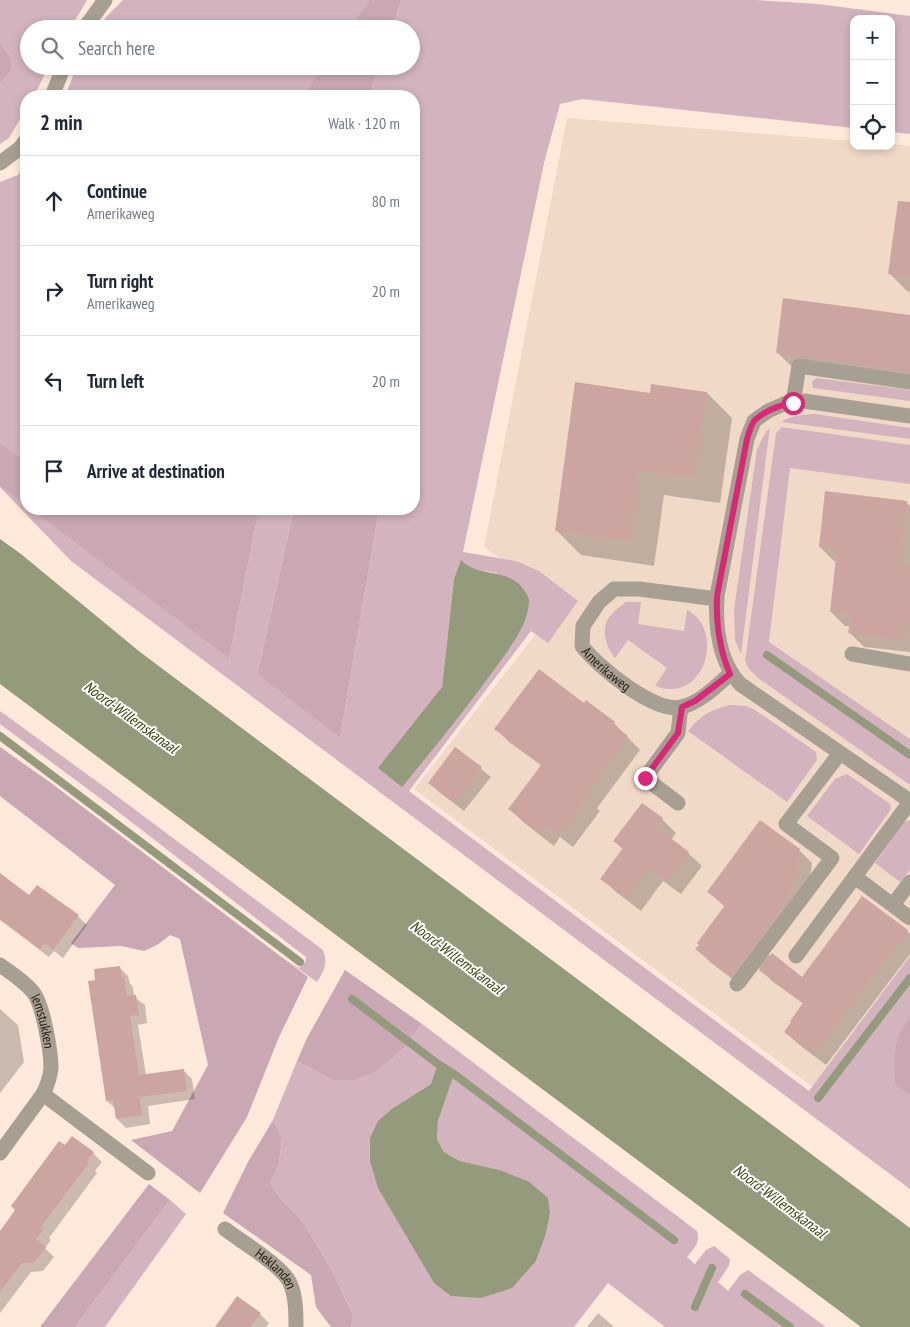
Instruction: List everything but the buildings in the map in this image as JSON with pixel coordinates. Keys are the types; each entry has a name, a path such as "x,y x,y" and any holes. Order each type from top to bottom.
{"street":[{"path":"91,20 105,0"},
{"path":"54,90 60,75"},
{"path":"0,163 20,148"},
{"path":"793,403 799,366 910,382"},
{"path":"796,956 910,802 740,684 730,674 720,647 716,610 747,439 754,421 768,411 784,404 804,401 910,416"},
{"name":"Amerikaweg","path":"682,707 668,707 651,701 597,663 582,646 583,626 599,602 614,589 639,589 717,600"},
{"path":"852,654 910,664"},
{"path":"678,803 645,778 678,733 682,707 695,701 730,674"},
{"path":"737,984 832,858 786,824 840,753"},
{"path":"855,877 910,918"},
{"path":"893,905 910,882"},
{"name":"Iemstukken","path":"0,964 24,982 34,994 42,1011 50,1068 48,1083 43,1094 0,1152"},
{"path":"43,1094 148,1173"},
{"name":"Heklanden","path":"225,1229 277,1268 289,1281 295,1300 296,1327"}],"shaded area":[{"path":"0,0 87,0 75,20 20,20 20,75 44,75 37,90 20,90 20,119 9,138 0,144 0,83 11,71 11,57 0,43"},
{"path":"123,0 369,0 355,20 104,20"},
{"path":"369,0 401,0 395,20 355,20"},
{"path":"401,0 756,0 818,4 910,16 910,134 895,132 895,15 850,15 850,128 582,99 560,104 544,163 463,552 516,561 539,571 578,601 548,643 531,631 409,791 809,1091 910,956 910,1189 71,561 27,515 38,515 229,659 258,515 293,515 257,675 340,738 378,515 420,515 420,90 371,90 376,75 420,75 420,20 395,20","holes":["461,561 467,568 497,573 402,786 434,699 442,687 454,579"]},
{"path":"0,43 11,57 11,71 0,83"},
{"path":"73,75 317,75 306,90 67,90"},
{"path":"317,75 376,75 371,90 306,90"},
{"path":"567,118 850,141 850,150 895,150 895,144 910,146 910,1160 414,789 561,602 484,547"},
{"path":"20,172 20,457 0,443 0,182 18,175"},
{"path":"817,378 910,390 910,401 813,388 812,381"},
{"path":"815,414 910,428 910,439 781,422 801,415"},
{"path":"770,427 741,654 735,640 734,610 757,449"},
{"path":"782,427 910,445 910,484 790,468 769,642 910,739 910,785 758,678 749,669 745,661 776,433"},
{"path":"0,443 20,457 20,501 0,486"},
{"path":"0,487 20,501 20,508"},
{"path":"38,515 258,515 229,659"},
{"path":"293,515 378,515 340,738 257,675"},
{"path":"626,602 641,602 638,624 684,631 687,610 699,620 705,633 707,648 704,663 697,676 687,685 672,689 655,686 667,668 628,640 615,658 605,638 605,626 610,616"},
{"path":"730,705 746,706 755,710 816,752 817,760 787,802 688,731 706,714"},
{"path":"0,711 323,950 324,967 317,982 286,960 299,968 306,961 306,957 112,807 0,724"},
{"path":"0,747 51,783 308,977 279,1037 247,1117 200,1193 131,1140 172,1131 208,1065 180,939 170,935 157,945 144,951 121,946 78,948 71,943 115,885 0,796"},
{"path":"847,774 890,804 891,809 859,854 807,816 835,779"},
{"path":"910,820 910,870 900,882 875,863 904,822"},
{"path":"345,970 422,1024 403,1049 376,1072 355,1080 332,1080 297,1061 307,1038"},
{"path":"910,1019 910,1094 908,1094 895,1084 895,1049 900,1033"},
{"path":"422,1024 697,1231 697,1242 687,1257 695,1264 706,1250 714,1246 730,1259 729,1266 718,1282 728,1291 740,1275 748,1270 826,1327 665,1327 608,1283 574,1327 351,1327 353,1315 331,1269 304,1223 279,1197 270,1183 279,1164 282,1140 273,1120 297,1061 332,1080 355,1080 376,1072 403,1049","holes":["431,1084 450,1084 438,1121 437,1139 444,1152 460,1161 500,1170 528,1181 550,1213 546,1234 536,1261 393,1108"]},
{"path":"273,1120 282,1139 279,1164 270,1183 279,1197 304,1223 331,1269 353,1315 351,1327 331,1327 316,1307 311,1275 223,1213 248,1162"},
{"path":"149,1184 170,1200 75,1327 40,1327"},
{"path":"170,1200 186,1214 105,1327 75,1327"}],"water":[{"name":"Noord-Willemskanaal","path":"0,539 21,554 140,652 910,1228 910,1327 861,1327 0,684"},
{"path":"461,560 475,569 502,575 518,583 529,601 525,621 516,639 494,670 402,787 378,768 442,687 454,579"},
{"path":"438,1064 454,1074 438,1121 437,1139 444,1152 460,1161 500,1170 528,1181 548,1198 550,1213 546,1234 536,1261 512,1288 481,1298 451,1296 434,1283 378,1188 370,1161 370,1138 378,1121 393,1108 431,1084"}],"waterway":[{"path":"767,655 910,755"},
{"path":"0,736 300,962"},
{"path":"818,1098 910,978"},
{"path":"352,999 674,1240"},
{"path":"695,1307 712,1268"},
{"path":"745,1294 790,1327"}],"route":[{"path":"645,778 678,733 682,707 711,690 730,674 720,647 716,610 717,596 747,439 754,421 768,411 784,404 793,403"}]}
